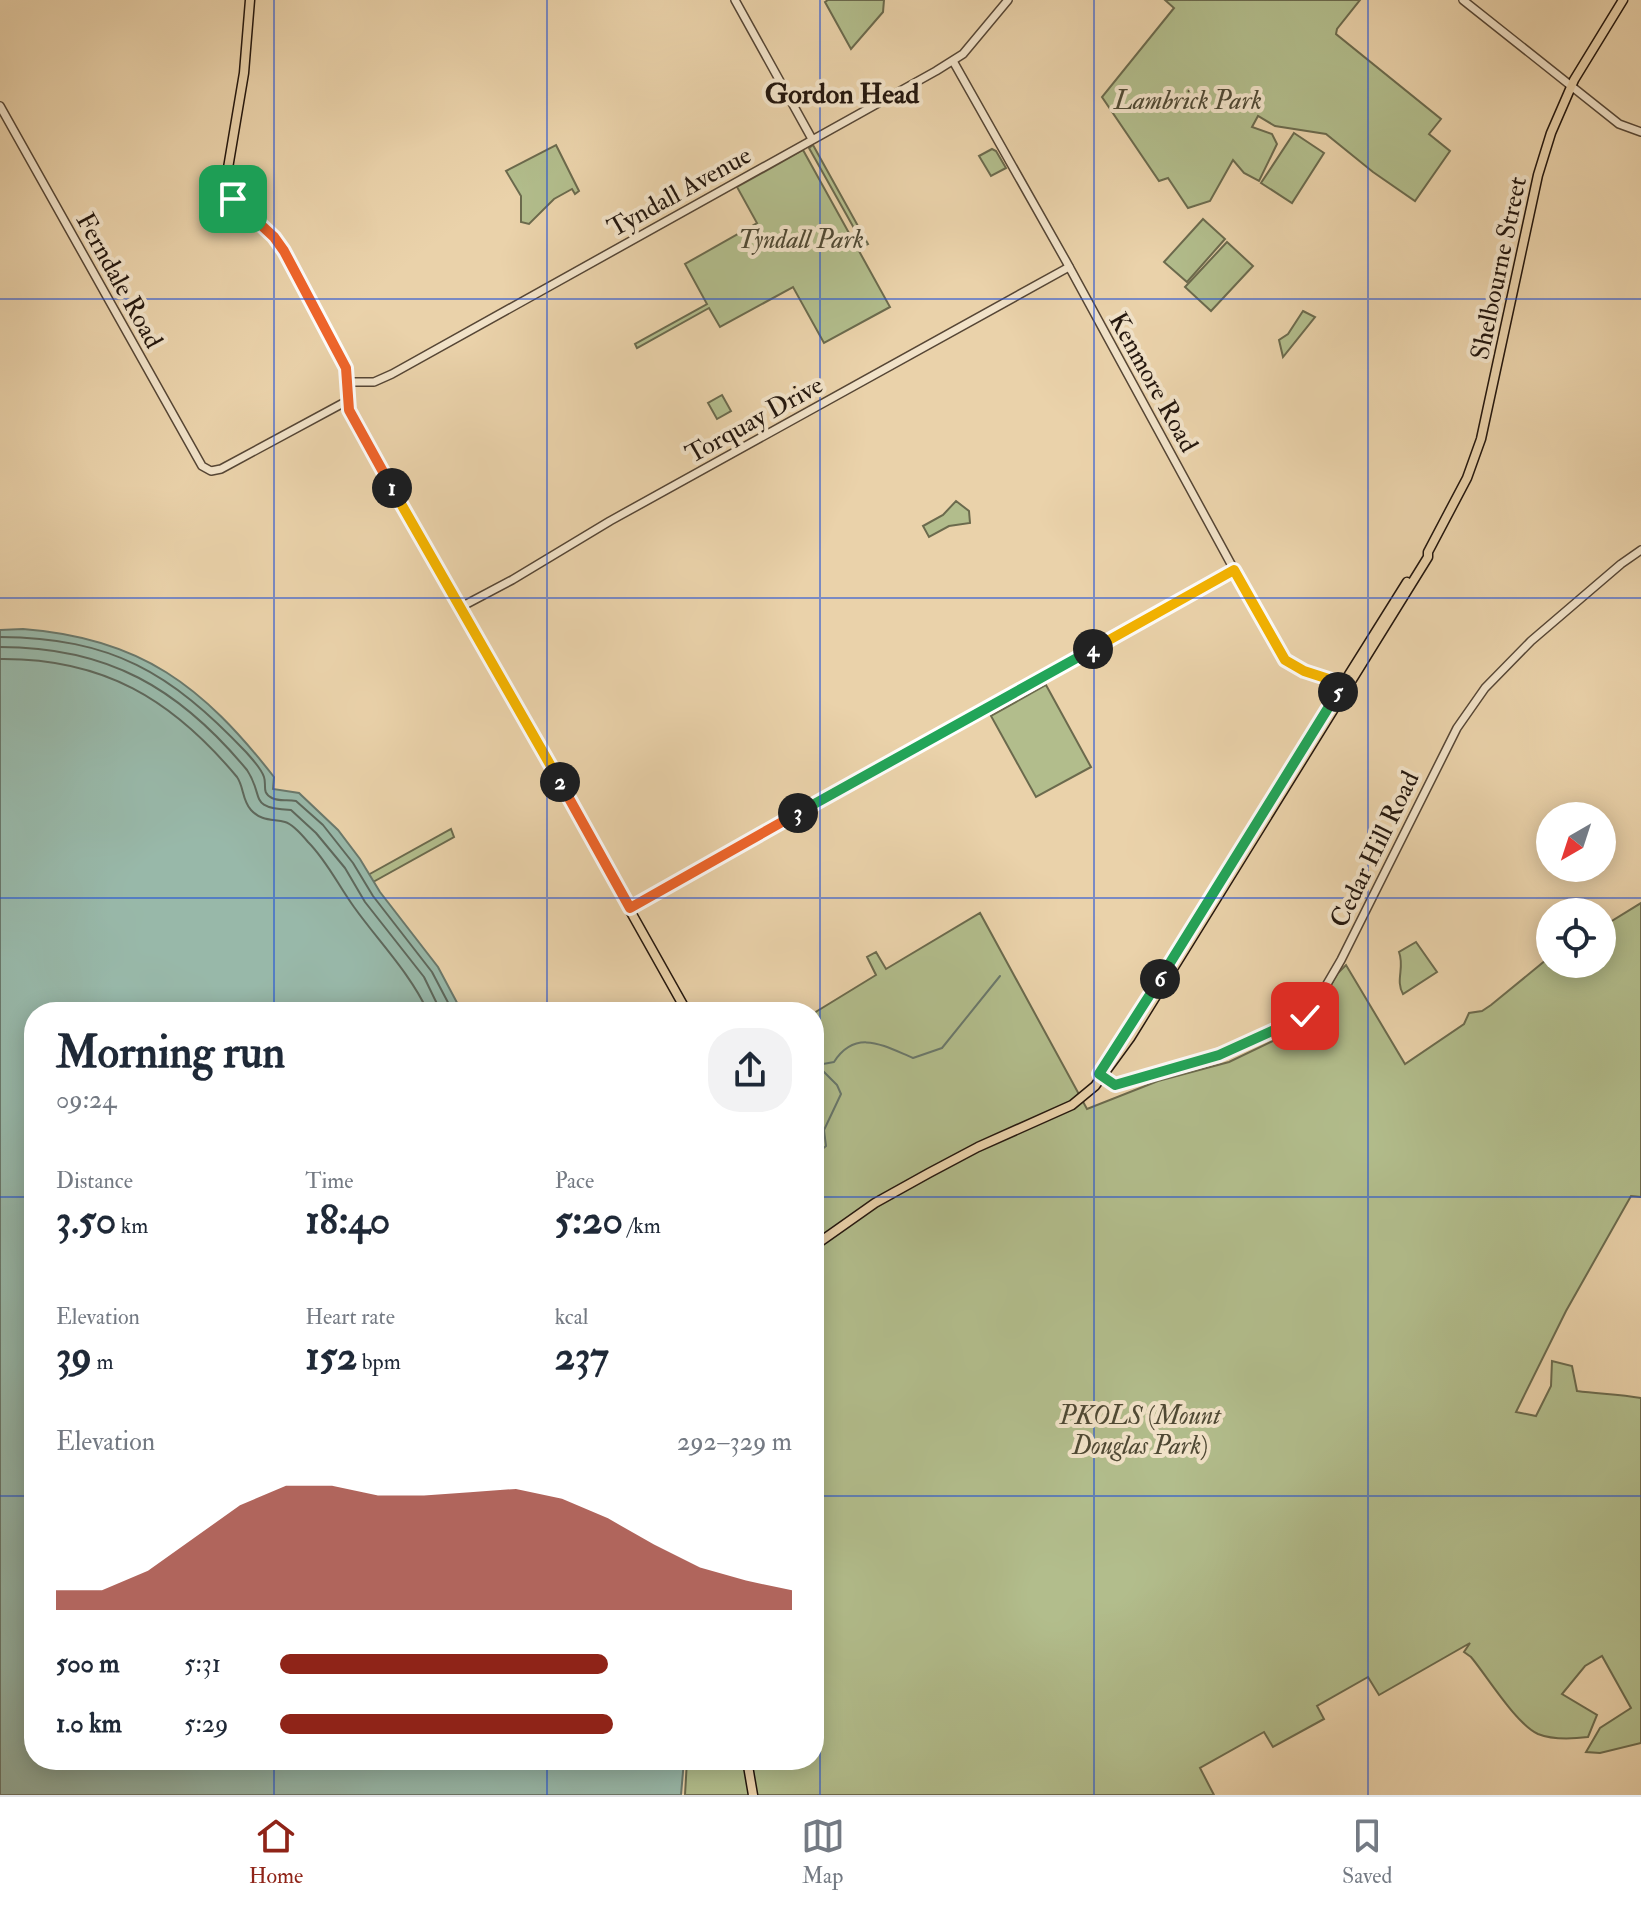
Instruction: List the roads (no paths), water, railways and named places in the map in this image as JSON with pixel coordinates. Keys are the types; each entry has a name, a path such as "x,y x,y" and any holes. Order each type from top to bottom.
{"main road":[{"path":"250,0 244,73 227,174 228,187 236,202 281,247 346,368 347,401 359,429 682,1002"},
{"name":"Shelbourne Street","path":"824,1239 875,1203 978,1147 1062,1111 1089,1091 1100,1075 1245,849 1428,552 1467,478 1481,439 1540,166 1571,87 1623,0"},
{"path":"749,1770 753,1795"}],"street":[{"path":"735,0 812,139"},
{"name":"Tyndall Avenue","path":"348,382 374,382 392,374 953,61 973,44 1008,0"},
{"path":"1463,0 1619,124 1641,132"},
{"name":"Kenmore Road","path":"953,61 1285,660 1304,671 1346,685"},
{"name":"Ferndale Road","path":"0,106 202,466 209,470 224,468 347,401"},
{"name":"Torquay Drive","path":"459,608 1069,267"},
{"name":"Cedar Hill Road","path":"1100,1075 1120,1085 1205,1060 1247,1044 1309,1012 1341,960 1470,707 1531,641 1641,550"},
{"path":"630,908 1234,570"}],"water":[{"path":"23,629 65,634 102,643 166,672 194,693 248,745 274,777 273,789 299,793 338,830 380,892 438,967 457,1002 24,1002 24,1770 683,1770 681,1795 0,1795 0,630"}],"waterway":[{"path":"824,1064 834,1062 852,1045 861,1043 881,1045 913,1058 942,1048 1000,976"},
{"path":"824,1072 841,1094 824,1130"},
{"path":"824,1130 824,1148"}],"district":[{"name":"Gordon Head","path":"842,93"}],"park label":[{"name":"Lambrick Park","path":"1188,100"},
{"name":"Tyndall Park","path":"801,239"},
{"name":"PKOLS (Mount Douglas Park)","path":"1140,1430"}]}
